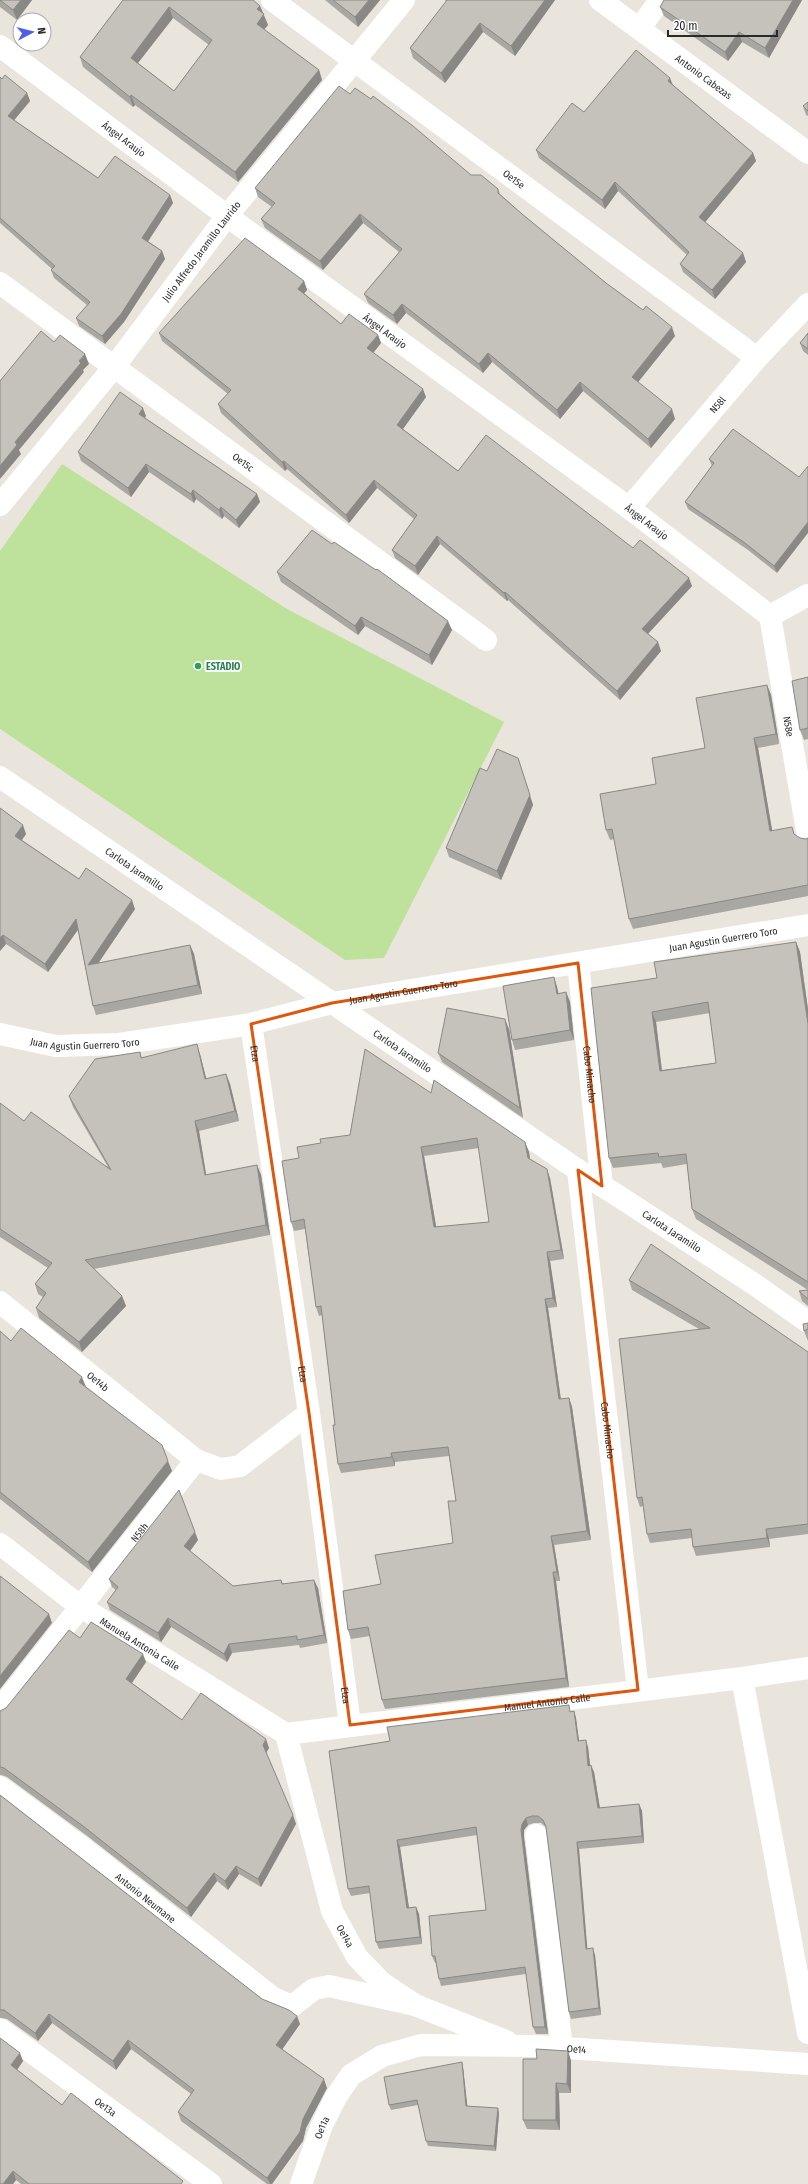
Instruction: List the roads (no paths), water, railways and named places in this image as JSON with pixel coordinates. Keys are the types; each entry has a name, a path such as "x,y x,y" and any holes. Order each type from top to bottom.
{"street":[{"name":"Oe15e","path":"272,0 757,358"},
{"name":"Julio Alfredo Jaramillo Laurido","path":"0,505 114,367 227,216 404,0"},
{"name":"Antonio Cabezas","path":"600,0 808,153"},
{"path":"640,28 660,0"},
{"name":"Ángel Araujo","path":"0,46 227,216 630,508 770,616"},
{"name":"Oe15c","path":"0,283 486,640"},
{"name":"N58l","path":"630,508 757,358 808,304"},
{"path":"770,616 808,594"},
{"name":"N58e","path":"770,616 808,837"},
{"name":"Carlota Jaramillo","path":"0,777 578,1170 754,1284 808,1322"},
{"name":"Juan Agustin Guerrero Toro","path":"0,1034 56,1046 119,1044 251,1024 332,1003 808,925"},
{"name":"Cabo Minacho","path":"578,963 602,1186"},
{"name":"Etza","path":"251,1024 309,1413 350,1726"},
{"name":"Cabo Minacho","path":"578,1170 638,1690"},
{"name":"Oe14b","path":"0,1302 196,1460"},
{"path":"196,1460 221,1469 240,1466 309,1413"},
{"name":"N58h","path":"0,1709 196,1460"},
{"name":"Manuela Antonia Calle","path":"0,1544 81,1607 286,1734"},
{"name":"Manuel Antonio Calle","path":"286,1734 742,1678 808,1668"},
{"path":"742,1678 808,2033"},
{"name":"Oe14a","path":"286,1734 332,1911 357,1957 382,1983 415,2005 518,2046"},
{"name":"Antonio Neumane","path":"0,1787 79,1845 273,1998 292,2006 314,1989 329,1986 415,2005"},
{"path":"536,1836 562,2048"},
{"name":"Oe13a","path":"0,2029 211,2184"},
{"name":"Oe14","path":"351,2075 382,2056 422,2045 562,2048 808,2064"},
{"name":"Oe11a","path":"301,2184 322,2125 336,2097 351,2075"}],"place":[{"name":"ESTADIO","path":"198,666"}]}
